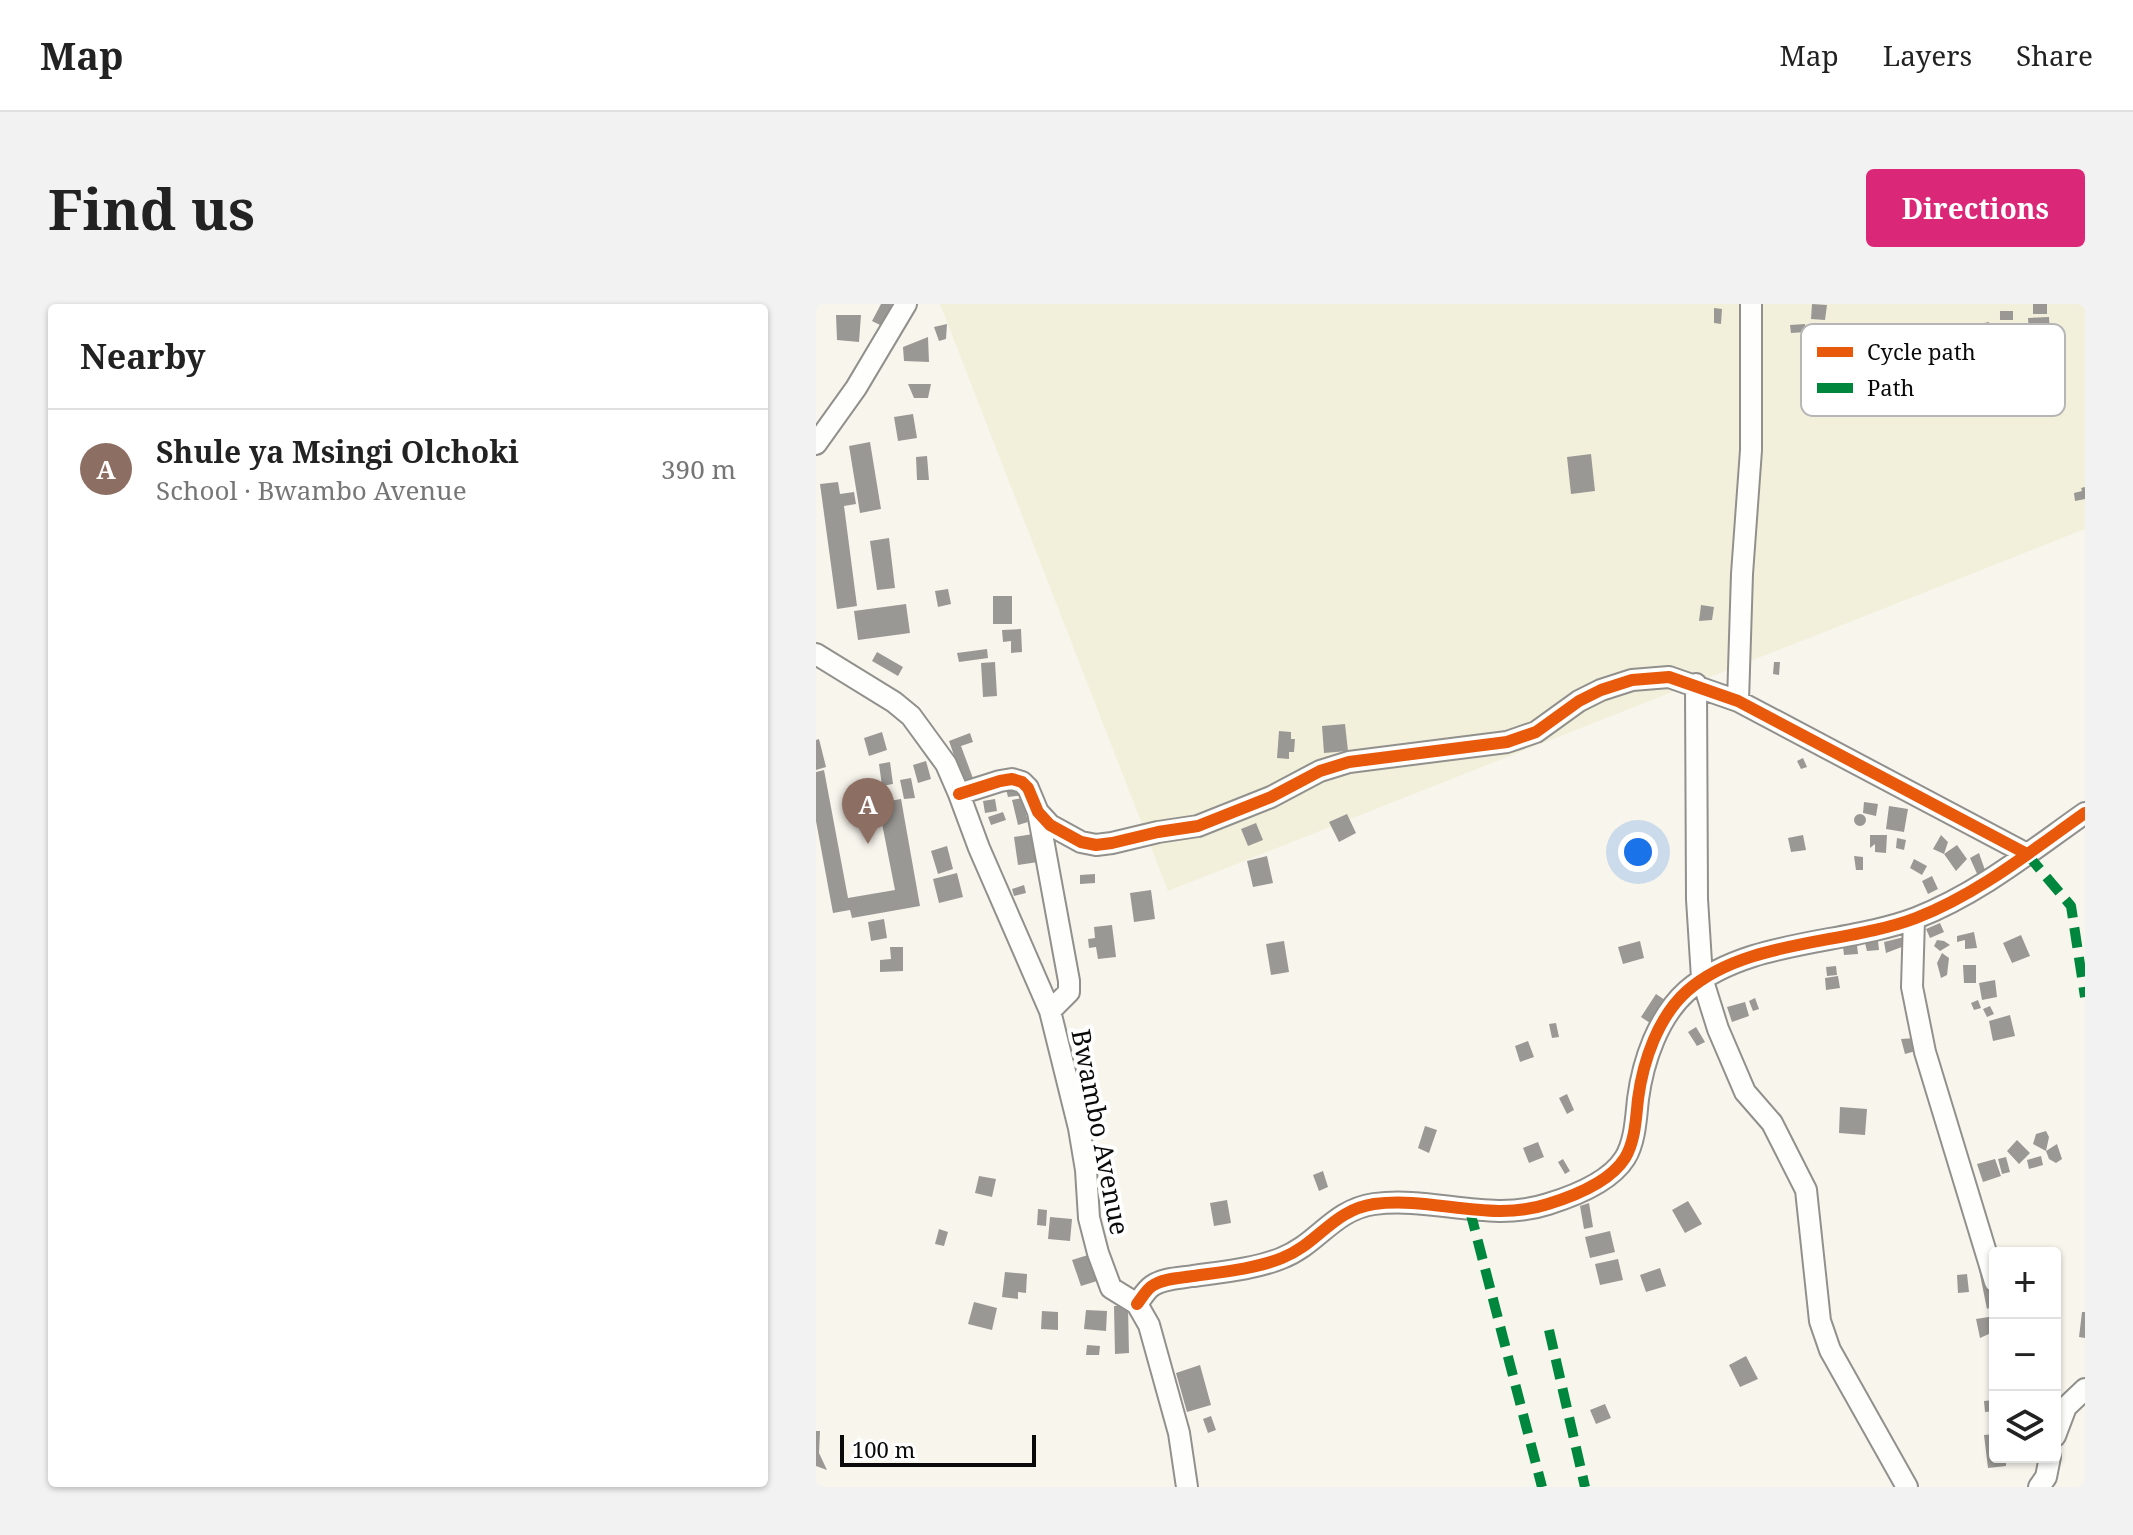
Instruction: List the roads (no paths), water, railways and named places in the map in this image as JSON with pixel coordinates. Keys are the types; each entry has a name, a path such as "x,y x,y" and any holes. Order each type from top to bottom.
{"street":[{"path":"816,444 856,388 906,304"},
{"path":"1738,701 1742,574 1751,450 1751,304"},
{"name":"Bwambo Avenue","path":"816,654 894,702 911,716 946,764 1050,1011 1079,1128 1089,1218 1098,1253 1111,1288 1137,1304 1149,1325 1179,1433 1187,1487"},
{"path":"959,794 985,784 1012,779 1022,782 1043,820 1063,834 1096,845 1189,829 1231,814 1338,765 1375,757 1485,747 1519,739 1547,726 1589,695 1632,680 1669,677 1738,701 2027,854"},
{"path":"1696,684 1697,899 1702,978 1718,1029 1745,1092 1772,1123 1806,1190 1820,1321 1830,1350 1907,1487"},
{"path":"1038,812 1069,981 1069,992 1050,1011"},
{"path":"1137,1304 1152,1286 1173,1279 1235,1270 1281,1259 1302,1248 1349,1210 1403,1202 1470,1211 1513,1210 1547,1205 1593,1186 1625,1158 1635,1128 1639,1094 1653,1041 1683,994 1702,978 1751,957 1914,919 1965,896 2085,813"},
{"path":"1914,919 1912,987 1925,1052 1989,1262"},
{"path":"2061,1420 2066,1407 2085,1389"},
{"path":"2039,1463 2041,1484"},
{"path":"2041,1484 2049,1463"}],"place":[{"name":"Shule ya Msingi Olchoki","path":"868,844"}]}
